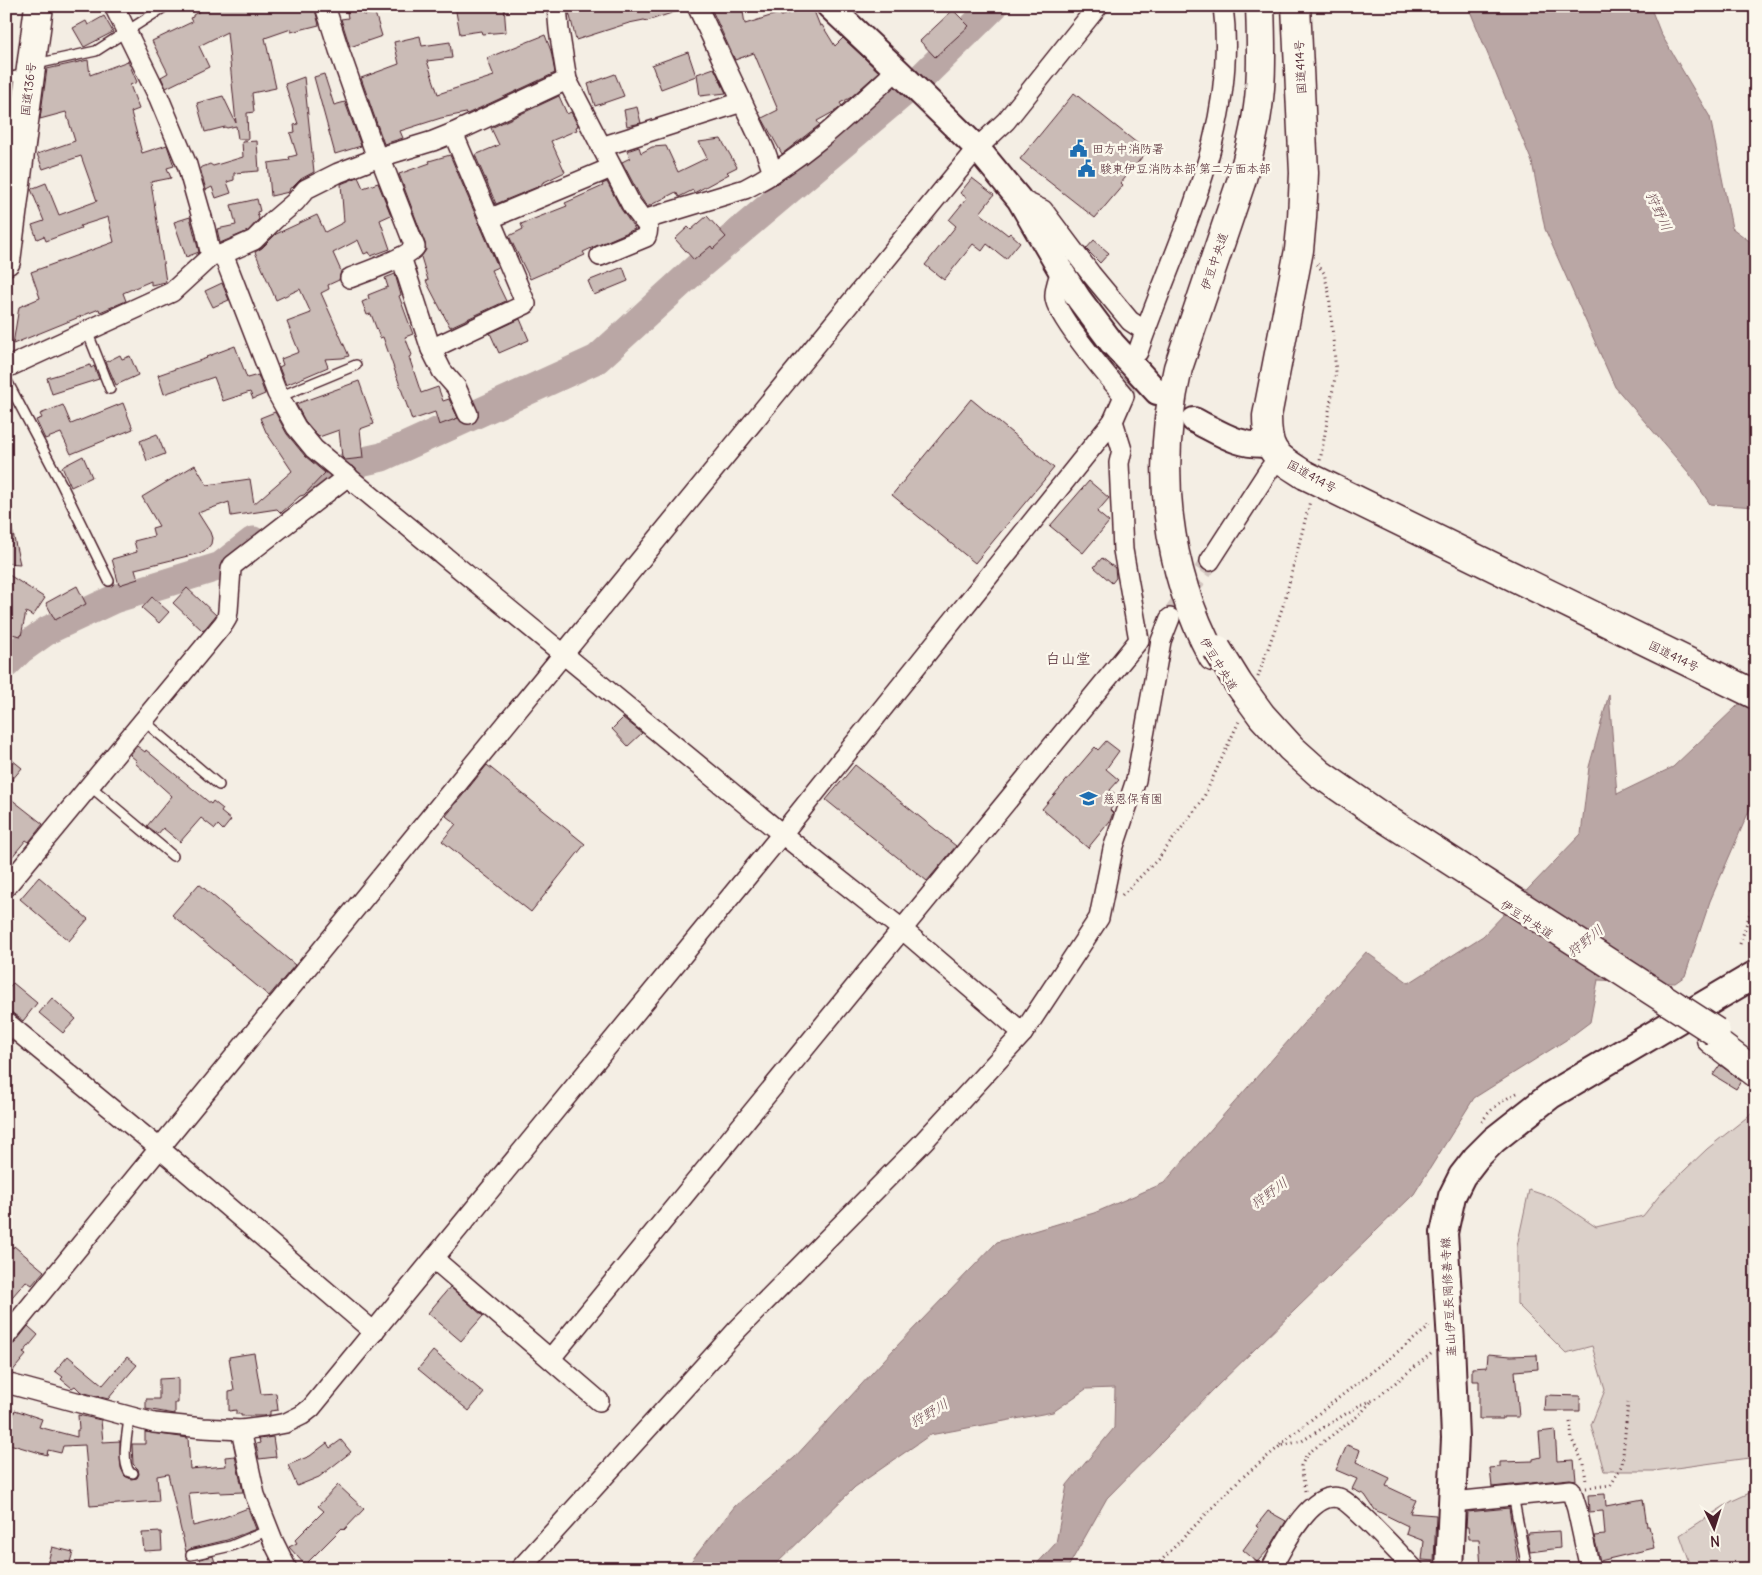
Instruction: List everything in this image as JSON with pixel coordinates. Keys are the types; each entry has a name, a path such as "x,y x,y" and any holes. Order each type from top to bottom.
{"highway":[{"name":"国道136号","path":"6,261 23,72 39,6"},
{"name":"伊豆中央道","path":"1215,653 1202,637 1182,584 1176,559 1167,509 1166,454 1168,423 1178,368 1250,152 1260,88 1260,6"},
{"name":"伊豆中央道","path":"1269,6 1270,55 1265,122 1248,186 1187,370 1177,425 1174,480 1179,532 1191,582 1215,653 1232,687 1257,720 1288,754 1315,778 1372,819 1756,1063"},
{"name":"国道414号","path":"1296,6 1304,173 1299,250 1267,416 1267,432 1274,451 1312,478 1756,696"},
{"name":"伊豆中央道","path":"1714,1036 1756,1073"}],"main road":[{"name":"韮山伊豆長岡修善寺線","path":"1450,1569 1455,1438 1444,1233 1452,1196 1462,1176 1494,1140 1552,1095 1756,974"}],"street":[{"path":"114,6 159,98 187,165 205,228 279,397 305,440 782,834 903,930 1022,1033"},
{"path":"325,6 339,50 415,247 401,257 350,278"},
{"path":"557,6 567,80 631,204 648,225 646,237 600,256"},
{"path":"696,6 765,150 773,173"},
{"path":"829,6 977,148 1019,199 1079,299 1112,343 1157,392"},
{"path":"6,1336 977,148 1006,121 1098,6"},
{"path":"1138,352 1204,176 1222,106 1226,26 1223,6"},
{"path":"644,220 745,189 773,173 831,130 897,70"},
{"path":"6,368 172,292 217,255 254,240 296,202 306,190 338,173 379,157 434,141 454,133 567,80"},
{"path":"601,146 742,102"},
{"path":"431,349 526,304 454,133"},
{"path":"489,219 612,168"},
{"path":"1019,199 1042,210 1130,321 1145,331"},
{"path":"401,257 431,349 442,371 460,393 468,414"},
{"path":"6,1384 160,1424 241,1430 286,1423 311,1408 782,834 1113,421 1124,396 1096,363 1058,309 1055,298 1061,271"},
{"path":"1194,420 1231,439 1274,451 1269,470 1210,560"},
{"path":"551,1358 1139,640 1124,550 1119,463 1122,450 1113,421"},
{"path":"6,887 227,618 233,565 348,476"},
{"path":"520,1569 738,1329 922,1142 1022,1033 1098,918 1112,849 1136,780 1161,641 1170,618"},
{"path":"6,1022 159,1148 374,1332"},
{"path":"434,1259 599,1401"},
{"path":"241,1430 255,1495 287,1569"},
{"path":"1453,1502 1579,1489 1582,1528 1590,1569"},
{"path":"1272,1569 1288,1538 1311,1508 1321,1500 1332,1497 1340,1498 1359,1513 1414,1569"}],"lane":[{"path":"23,72 89,54 166,6"},
{"path":"87,331 110,389"},
{"path":"279,397 356,365"},
{"path":"6,379 62,485 109,581"},
{"path":"144,721 219,785"},
{"path":"90,786 173,856"},
{"path":"129,1417 126,1457 127,1469 129,1472 133,1472"},
{"path":"1513,1495 1527,1569"},
{"path":"191,1555 231,1546 269,1530"}],"path":[{"path":"1257,681 1284,603 1336,372 1329,292 1324,273 1318,264 1299,250"},
{"path":"1098,918 1158,858 1202,800 1242,715"},
{"path":"1740,944 1756,894"},
{"path":"1154,1569 1238,1481 1318,1414 1428,1328 1428,1319"},
{"path":"1311,1508 1305,1491 1301,1466 1307,1454 1359,1415 1374,1400 1439,1348 1451,1342"},
{"path":"1280,1446 1302,1441 1360,1405 1374,1400"},
{"path":"1570,1422 1572,1440 1584,1464 1579,1489 1612,1485 1622,1465 1628,1403"}],"shaded area":[{"path":"1756,1110 1756,1457 1654,1471 1604,1471 1591,1425 1605,1390 1592,1346 1566,1353 1517,1304 1517,1246 1529,1190 1553,1198 1596,1227 1643,1216 1663,1191 1707,1149"},
{"path":"1756,1490 1756,1569 1692,1569 1680,1535 1732,1501"}],"water":[{"name":"狩野川","path":"1468,6 1650,6 1661,34 1710,117 1732,228 1756,246 1756,507 1710,504 1689,473 1615,387 1545,229 1532,162"},
{"name":"狩野川","path":"1756,688 1756,795 1710,901 1685,976 1675,983 1598,980 1590,1022 1566,1040 1474,1098 1414,1194 1216,1387 1107,1498 1067,1569 1032,1569 1056,1543 1067,1485 1114,1428 1115,1388 1086,1389 1053,1412 930,1435 855,1487 771,1569 685,1569 735,1506 794,1458 894,1349 997,1242 1094,1213 1164,1183 1366,952 1409,983 1483,936 1581,834 1589,767 1609,694 1617,794 1673,767"}],"building":[{"path":"200,6 314,6 319,25 291,32 291,29 265,38 276,88 252,93 254,112 247,113 248,139 238,139 236,126 205,132 197,103 223,96 236,123 227,32 199,46 209,67 166,88 161,77 168,73 152,41 192,22 190,18 202,10"},
{"path":"455,6 504,6 506,32 482,34 481,31 460,34"},
{"path":"683,6 684,9 647,21 629,23 576,40 568,8"},
{"path":"710,6 742,6 745,24 780,13 781,16 812,6 820,26 822,25 835,46 843,38 879,72 850,98 840,103 842,106 837,110 817,121 820,125 782,154 762,118 778,110 754,53 735,60"},
{"path":"357,9 364,15 375,13 382,36 350,47 341,19 348,18 347,12"},
{"path":"953,10 969,26 935,57 920,41"},
{"path":"104,16 113,32 84,47 73,28 86,21 88,25"},
{"path":"545,35 551,51 555,73 467,114 441,118 400,131 403,138 384,144 361,78 399,64 394,42 420,36 422,46 450,42 452,58 427,61 438,94 494,76 487,58"},
{"path":"688,52 696,76 661,89 652,65"},
{"path":"88,60 90,75 128,61 137,82 130,85 139,109 131,112 142,153 167,145 174,166 167,168 171,178 151,182 166,282 151,285 151,281 123,293 126,301 100,312 99,309 13,344 19,307 40,298 31,272 114,242 108,217 80,226 81,228 46,241 44,236 37,239 32,225 44,221 31,189 46,183 59,215 97,201 81,156 43,169 37,154 75,141 66,112 40,119 47,69"},
{"path":"714,68 726,93 700,96 697,74"},
{"path":"324,74 334,105 345,102 361,146 335,154 314,77"},
{"path":"615,74 624,96 595,106 588,84"},
{"path":"304,77 314,172 301,179 290,188 289,192 271,196 268,163 290,160 289,157 297,155 290,133 295,132 294,125 298,124 285,84"},
{"path":"1074,93 1147,151 1121,183 1123,185 1095,218 1020,159"},
{"path":"559,96 567,114 571,112 578,126 576,127 577,130 551,141 565,172 542,183 542,185 496,204 475,155 499,145 491,128"},
{"path":"637,107 641,123 627,126 624,110"},
{"path":"721,139 737,167 727,172 729,174 694,193 693,190 679,197 676,192 647,207 622,162 630,158 627,151 639,147 641,153 652,147 666,146 678,172 707,158 699,142"},
{"path":"257,141 259,171 234,173 234,180 227,182 231,193 216,198 212,187 206,190 200,168 243,157 242,142"},
{"path":"450,155 498,267 491,270 506,301 450,327 426,281 428,280 421,257 426,250 425,243 399,174 430,163 429,161"},
{"path":"358,177 363,188 378,183 391,215 380,220 390,249 371,256 369,252 364,254 358,240 333,253 341,271 339,280 328,285 329,289 321,293 349,356 325,359 328,367 286,385 279,367 283,365 281,359 299,352 287,322 311,313 300,289 276,300 255,252 262,248 276,234 317,215 325,232 344,222 341,184"},
{"path":"972,178 994,195 980,213 1020,242 1006,259 987,244 982,251 973,244 944,280 925,265 956,226 949,220 967,198 960,193"},
{"path":"607,182 621,209 635,229 583,252 585,255 530,279 509,236 523,229 521,224 567,206 565,203 603,186 602,184"},
{"path":"257,199 260,211 257,212 259,219 248,231 220,243 217,229 236,225 231,205"},
{"path":"707,216 726,237 713,249 711,246 694,260 675,239 688,227 691,230"},
{"path":"190,217 199,252 186,257 174,222"},
{"path":"1094,240 1109,253 1100,263 1086,249"},
{"path":"623,267 628,281 594,295 588,281"},
{"path":"395,274 401,295 399,296 413,334 405,337 412,355 409,357 421,393 438,387 443,401 449,399 458,418 439,425 435,412 412,420 383,337 380,338 371,314 367,315 362,302 369,299 368,295 388,287 385,278"},
{"path":"222,283 229,300 213,307 205,291"},
{"path":"520,319 529,340 499,353 490,333"},
{"path":"235,346 247,378 258,375 265,394 253,399 250,392 223,401 214,377 164,394 158,375"},
{"path":"120,355 122,359 130,356 138,375 116,385 106,362"},
{"path":"90,365 91,368 94,366 99,379 52,394 47,378"},
{"path":"359,381 374,424 360,429 363,458 345,460 342,457 339,430 319,437 305,421 296,404"},
{"path":"971,399 1054,468 975,563 892,495"},
{"path":"123,403 133,429 71,454 61,433 45,439 36,420 42,418 40,414 63,405 71,424"},
{"path":"275,412 287,434 305,456 325,473 304,495 300,496 281,513 277,509 231,516 229,502 198,513 212,538 211,544 207,549 200,553 135,569 138,579 119,585 112,559 137,552 134,541 154,536 152,528 159,526 142,497 195,465 207,485 250,479 254,504 292,471 266,432 260,418"},
{"path":"157,434 165,454 147,461 140,441"},
{"path":"83,456 92,477 71,487 62,467"},
{"path":"1089,481 1109,498 1097,512 1109,522 1083,553 1050,526"},
{"path":"11,525 20,564 6,563 6,526"},
{"path":"1102,558 1115,568 1116,578 1112,583 1094,567"},
{"path":"6,573 45,598 33,616 26,612 21,636 6,633"},
{"path":"77,586 86,604 55,620 46,603"},
{"path":"187,588 216,615 203,631 173,603"},
{"path":"152,597 169,612 159,623 142,608"},
{"path":"623,718 642,733 628,746 612,729"},
{"path":"1106,741 1119,751 1106,769 1119,780 1110,790 1119,797 1110,810 1113,813 1110,821 1088,848 1042,809 1095,747 1098,750"},
{"path":"137,746 145,752 146,750 211,804 213,801 223,809 221,812 231,820 223,830 218,825 215,829 201,818 180,842 163,828 158,834 147,826 172,796 135,763 137,761 130,755"},
{"path":"6,755 22,768 6,787"},
{"path":"487,765 585,844 531,912 442,841 456,824 446,816"},
{"path":"855,765 956,846 927,881 826,800"},
{"path":"6,795 43,824 29,842 26,840 6,864"},
{"path":"39,877 88,919 69,941 20,899"},
{"path":"199,884 295,965 269,996 172,915"},
{"path":"13,983 37,1003 23,1021 6,1008 6,990"},
{"path":"52,998 76,1019 63,1033 39,1013"},
{"path":"1720,1065 1741,1081 1736,1089 1713,1075"},
{"path":"6,1242 13,1248 14,1246 44,1271 32,1285 26,1281 6,1304"},
{"path":"450,1287 483,1316 461,1341 428,1313"},
{"path":"28,1326 38,1335 23,1353 26,1355 11,1373 6,1372 6,1349 15,1343"},
{"path":"433,1351 484,1393 469,1411 418,1369"},
{"path":"254,1353 261,1394 276,1393 278,1410 270,1411 270,1415 241,1416 241,1414 236,1414 236,1410 229,1411 229,1392 234,1391 229,1357"},
{"path":"1488,1354 1511,1356 1537,1355 1538,1369 1515,1371 1519,1417 1479,1419 1479,1381 1472,1381 1472,1368 1487,1367"},
{"path":"68,1356 103,1385 127,1357 137,1365 108,1399 81,1392 75,1386 72,1388 61,1379 63,1377 55,1371"},
{"path":"178,1378 178,1403 175,1403 175,1414 146,1409 146,1399 159,1399 159,1379"},
{"path":"1545,1395 1580,1396 1580,1411 1544,1411"},
{"path":"15,1410 42,1419 39,1427 77,1437 77,1430 79,1430 78,1415 101,1420 103,1442 120,1441 121,1468 125,1476 131,1479 137,1478 139,1474 138,1469 133,1464 132,1444 145,1444 145,1432 188,1438 190,1469 226,1466 225,1457 235,1456 243,1492 189,1493 193,1526 217,1520 248,1508 256,1529 227,1540 190,1549 186,1552 168,1474 157,1476 159,1501 90,1506 85,1445 63,1446 61,1453 48,1450 47,1455 6,1443 6,1437"},
{"path":"1555,1430 1557,1461 1574,1460 1576,1480 1492,1487 1490,1468 1500,1467 1500,1462 1533,1461 1533,1459 1541,1457 1539,1432"},
{"path":"273,1437 276,1457 259,1459 256,1444 260,1443 259,1439"},
{"path":"341,1440 351,1452 319,1477 297,1486 288,1465 310,1456 327,1443 330,1448"},
{"path":"1347,1445 1360,1450 1356,1462 1390,1478 1386,1486 1416,1500 1410,1513 1436,1515 1434,1561 1422,1560 1424,1541 1406,1534 1408,1526 1375,1510 1365,1495 1352,1489 1357,1479 1336,1470"},
{"path":"338,1485 364,1509 305,1565 289,1547 297,1543 295,1540 324,1511 318,1506"},
{"path":"1605,1494 1606,1506 1643,1499 1647,1526 1649,1526 1654,1548 1600,1561 1594,1536 1605,1535 1603,1511 1589,1512 1588,1495"},
{"path":"1509,1508 1518,1563 1481,1568 1479,1539 1469,1539 1468,1527 1466,1527 1467,1512"},
{"path":"1268,1511 1286,1521 1269,1549 1257,1562 1243,1550 1259,1528 1256,1526"},
{"path":"1559,1531 1560,1548 1530,1552 1527,1533"},
{"path":"161,1532 162,1550 144,1551 142,1533"},
{"path":"52,1547 73,1552 68,1569 46,1569"},
{"path":"213,1556 217,1569 204,1569 200,1559"}],"waterway":[{"path":"319,489 351,464 382,457 597,359 700,265 922,77 994,6"},
{"path":"6,664 20,650 48,630 114,599 221,566 253,541"}],"tunnel":[{"path":"1124,396 1137,354"},
{"path":"1170,618 1210,561"}],"place":[{"name":"田方中消防署","path":"1078,148"},
{"name":"駿東伊豆消防本部 第二方面本部","path":"1086,168"},
{"name":"慈恩保育園","path":"1089,798"}],"district":[{"name":"白山堂","path":"1068,658"}]}
